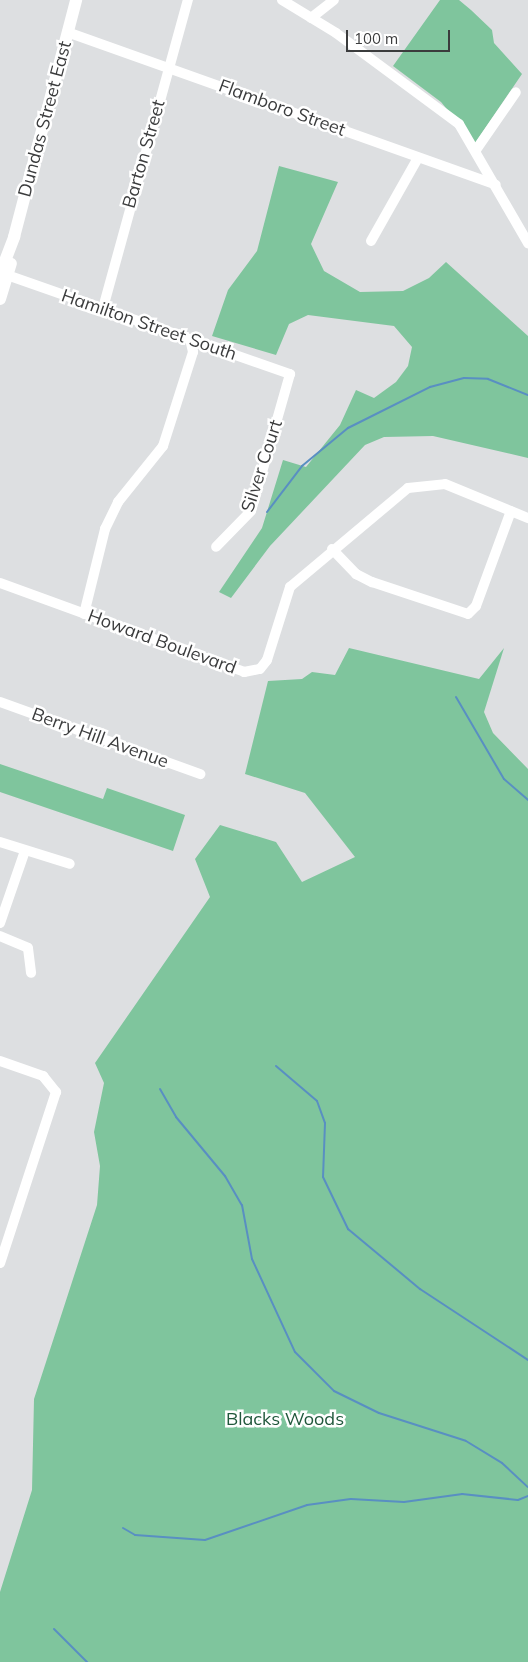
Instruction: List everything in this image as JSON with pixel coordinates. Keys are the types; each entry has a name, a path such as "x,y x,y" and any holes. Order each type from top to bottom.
{"main road":[{"name":"Dundas Street East","path":"0,300 2,273 14,237 76,0"}],"street":[{"name":"Barton Street","path":"103,308 188,0"},
{"path":"282,0 441,107 476,150 528,243"},
{"path":"311,18 334,0"},
{"name":"Flamboro Street","path":"67,32 496,185"},
{"path":"476,150 516,92"},
{"path":"371,241 418,158"},
{"name":"Hamilton Street South","path":"2,273 103,308 191,342 290,374"},
{"path":"84,614 108,522 118,502 163,446 193,352 191,342"},
{"name":"Silver Court","path":"216,547 251,511 290,374"},
{"name":"Howard Boulevard","path":"0,583 244,672 260,668 267,660 290,586 388,500 408,488 429,482 445,484 528,518"},
{"path":"332,550 356,574 372,582 468,614 476,606 511,511"},
{"name":"Berry Hill Avenue","path":"0,702 200,774"},
{"path":"0,842 70,864"},
{"path":"0,923 26,851"},
{"path":"0,936 28,948 31,973"},
{"path":"0,1061 43,1076 56,1092 0,1263"}],"green space":[{"path":"440,0 459,0 471,10 492,30 494,43 522,74 475,143 441,102 393,66"},
{"path":"279,166 338,182 311,244 324,271 360,292 403,291 429,278 446,262 528,336 528,458 433,436 384,437 365,445 270,546 231,598 219,592 262,528 283,460 306,467 340,425 356,390 374,398 396,382 408,366 412,347 394,326 308,315 289,324 276,355 212,336 228,290 257,251"},
{"name":"Blacks Woods","path":"349,648 479,679 504,648 484,712 493,733 528,769 528,1662 0,1662 0,1592 32,1490 34,1399 97,1205 100,1166 94,1132 104,1083 95,1063 210,897 195,859 220,825 276,842 302,882 355,857 305,793 245,774 268,681 302,679 312,672 335,675"},
{"path":"0,764 103,799 107,788 185,815 173,851 0,792"}],"waterway":[{"path":"267,512 302,466 348,428 430,387 464,378 488,379 528,395"},
{"path":"456,697 504,779 528,800"},
{"path":"276,1066 317,1101 325,1123 323,1177 348,1229 420,1289 528,1360"},
{"path":"160,1089 176,1117 225,1176 242,1205 252,1259 295,1352 334,1391 379,1413 466,1441 502,1463 528,1487"},
{"path":"123,1528 135,1535 205,1540 307,1505 351,1499 404,1502 462,1494 518,1500 528,1496"},
{"path":"54,1629 87,1662"}]}
